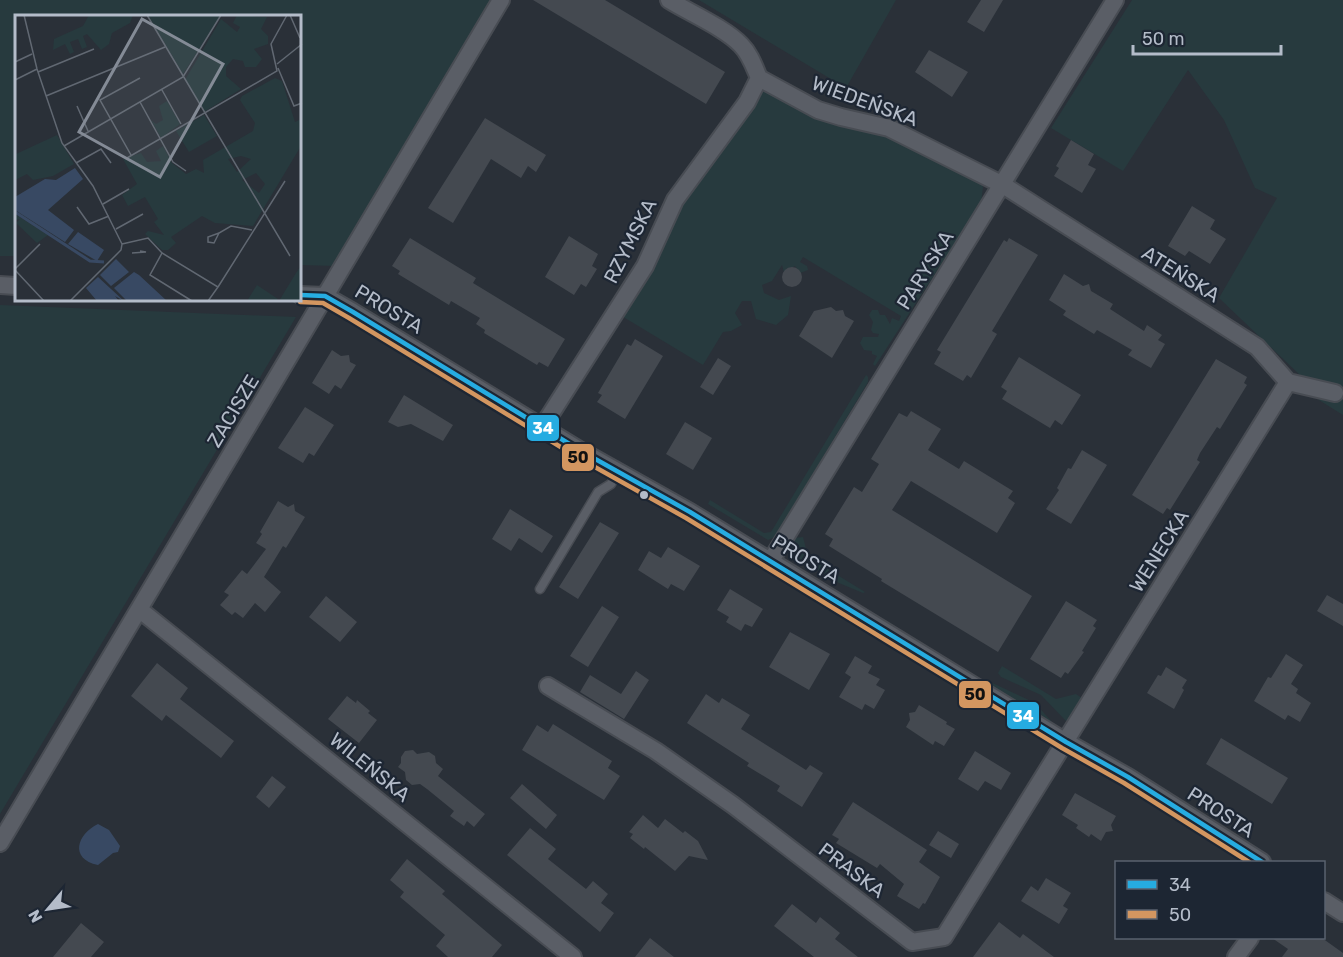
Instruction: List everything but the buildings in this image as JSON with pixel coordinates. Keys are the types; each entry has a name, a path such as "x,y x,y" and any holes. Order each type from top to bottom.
{"street":[{"name":"ZACISZE","path":"0,843 501,0"},
{"path":"669,0 729,36 741,46 752,61 759,78"},
{"name":"PARYSKA","path":"770,562 1115,0"},
{"name":"WIEDEŃSKA","path":"759,78 818,110 889,128 1003,185"},
{"name":"RZYMSKA","path":"543,426 645,266 675,200 741,111 759,78"},
{"name":"ATEŃSKA","path":"1003,185 1257,347 1288,382"},
{"path":"0,285 15,286"},
{"path":"302,295 325,296"},
{"name":"PROSTA","path":"325,296 690,512 1066,742 1128,777 1260,861"},
{"path":"1288,382 1335,393"},
{"name":"WENECKA","path":"1066,742 1288,382"},
{"name":"WILEŃSKA","path":"140,610 573,957"},
{"name":"PRASKA","path":"548,686 656,751 733,805 912,942 944,937 1066,742"},
{"path":"1325,902 1343,913"},
{"path":"1236,957 1249,939"}],"lane":[{"path":"540,589 598,492 611,484 618,471"}],"green space":[{"path":"0,0 493,0 337,266 302,265 302,15 15,15 15,256 0,256"},
{"path":"699,0 896,0 846,88"},
{"path":"1132,0 1343,0 1343,415 1319,400 1300,375 1219,298 1277,198 1255,188 1224,120 1188,70 1123,171 1051,128"},
{"path":"769,91 863,123 978,173 983,187 981,204 978,204 977,209 875,366 873,364 877,356 872,354 872,351 864,350 860,343 863,337 878,337 879,334 871,330 873,322 869,315 872,310 878,310 880,315 885,315 890,324 892,318 899,321 901,316 803,257 800,262 807,266 808,270 800,273 795,266 784,272 782,265 772,281 762,285 764,293 779,300 791,296 788,315 776,325 756,319 751,301 742,301 735,313 742,325 731,331 723,332 703,365 620,315 670,219 758,96 762,92"},
{"path":"0,305 296,317 0,814"},
{"path":"866,375 868,382 775,537 768,540 708,504 710,500 764,533 771,532"},
{"path":"803,537 808,557 865,592 839,583 789,553 794,538"},
{"path":"1002,666 1056,699 1076,694 1083,699 1072,717 1066,721 1041,695 1001,677 998,673"},
{"path":"984,679 1035,703 1052,722 989,686"}],"water":[{"path":"98,824 109,830 120,846 118,852 113,853 98,865 83,857 79,846 85,834"}],"transit line":[{"name":"34","path":"302,295 325,296 353,312 581,451 690,512 1066,742 1128,777 1260,861"},
{"name":"50","path":"300,302 323,303 349,318 577,457 686,518 1062,748 1124,783 1247,861"}]}
